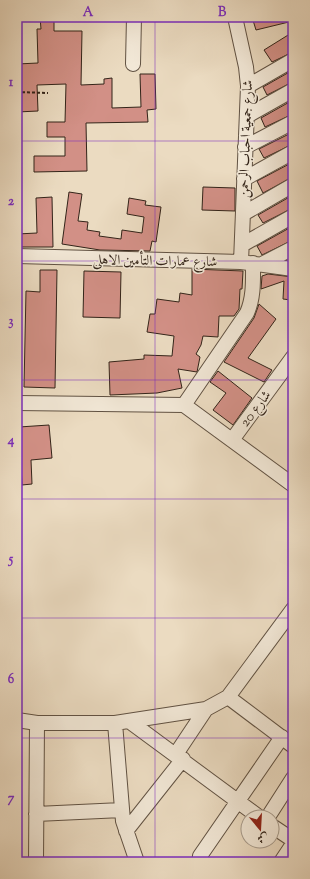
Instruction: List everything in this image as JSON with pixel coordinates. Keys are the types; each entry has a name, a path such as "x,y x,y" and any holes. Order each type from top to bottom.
{"street":[{"path":"133,64 134,17"},
{"name":"شارع جمعية احباب الرحمن","path":"184,405 247,313 251,304 252,263 242,244 248,86 246,67 235,17"},
{"path":"248,86 293,60"},
{"path":"247,116 293,90"},
{"path":"246,148 293,122"},
{"path":"244,179 293,152"},
{"path":"243,214 293,185"},
{"path":"242,244 293,216"},
{"path":"252,263 293,248"},
{"name":"شارع عمارات التأمين الاهلى","path":"17,256 252,263 293,269"},
{"name":"شارع 20","path":"232,440 293,357"},
{"path":"17,403 184,405 292,481"},
{"path":"17,720 37,723 115,723 206,709 228,697 293,609"},
{"path":"199,862 200,856 239,802 287,741 228,697"},
{"path":"126,831 179,756 206,709"},
{"path":"129,721 179,756 248,809"},
{"path":"36,862 37,723"},
{"path":"115,723 122,810 126,831 138,862"},
{"path":"273,809 293,778"},
{"path":"36,814 122,810"},
{"path":"280,831 293,840"},
{"path":"281,862 293,844"}],"path":[{"path":"17,92 48,93"}],"building":[{"path":"40,17 54,17 54,31 82,31 81,85 104,84 104,79 112,78 112,108 141,107 140,74 155,74 156,109 147,110 148,122 86,123 87,171 34,172 34,156 65,156 65,137 47,137 47,122 65,122 66,84 37,85 38,111 17,112 17,64 38,63 37,29 41,29"},
{"path":"252,17 293,17 293,21 256,30"},
{"path":"293,32 293,52 272,62 264,50"},
{"path":"293,70 293,82 267,95 263,87"},
{"path":"293,100 293,114 265,127 261,118"},
{"path":"293,132 293,144 264,158 259,149"},
{"path":"293,162 293,177 263,193 257,181"},
{"path":"203,187 235,188 235,211 202,210"},
{"path":"69,192 82,194 78,221 88,222 87,230 100,232 99,236 121,239 122,230 142,233 144,217 127,214 129,198 146,201 145,205 161,207 156,242 152,241 150,251 100,250 62,244"},
{"path":"293,195 293,208 263,223 258,215"},
{"path":"52,197 53,247 17,247 17,234 37,233 36,198"},
{"path":"293,226 293,240 262,255 257,246"},
{"path":"192,269 243,271 239,309 234,316 219,316 218,337 203,336 201,345 196,354 200,357 197,372 178,369 182,388 157,393 110,395 109,362 144,359 144,355 172,356 174,336 147,332 150,314 155,314 157,299 179,302 180,293 192,295"},
{"path":"40,270 57,270 55,388 24,387 26,291 40,292"},
{"path":"84,271 121,272 120,318 83,317"},
{"path":"268,274 293,277 291,300 283,299 284,281 261,289 262,276"},
{"path":"259,304 276,319 248,358 272,370 264,382 224,362 254,318"},
{"path":"218,371 252,398 233,425 213,410 226,393 210,382"},
{"path":"49,425 52,458 31,460 32,484 22,485 19,427"}]}
